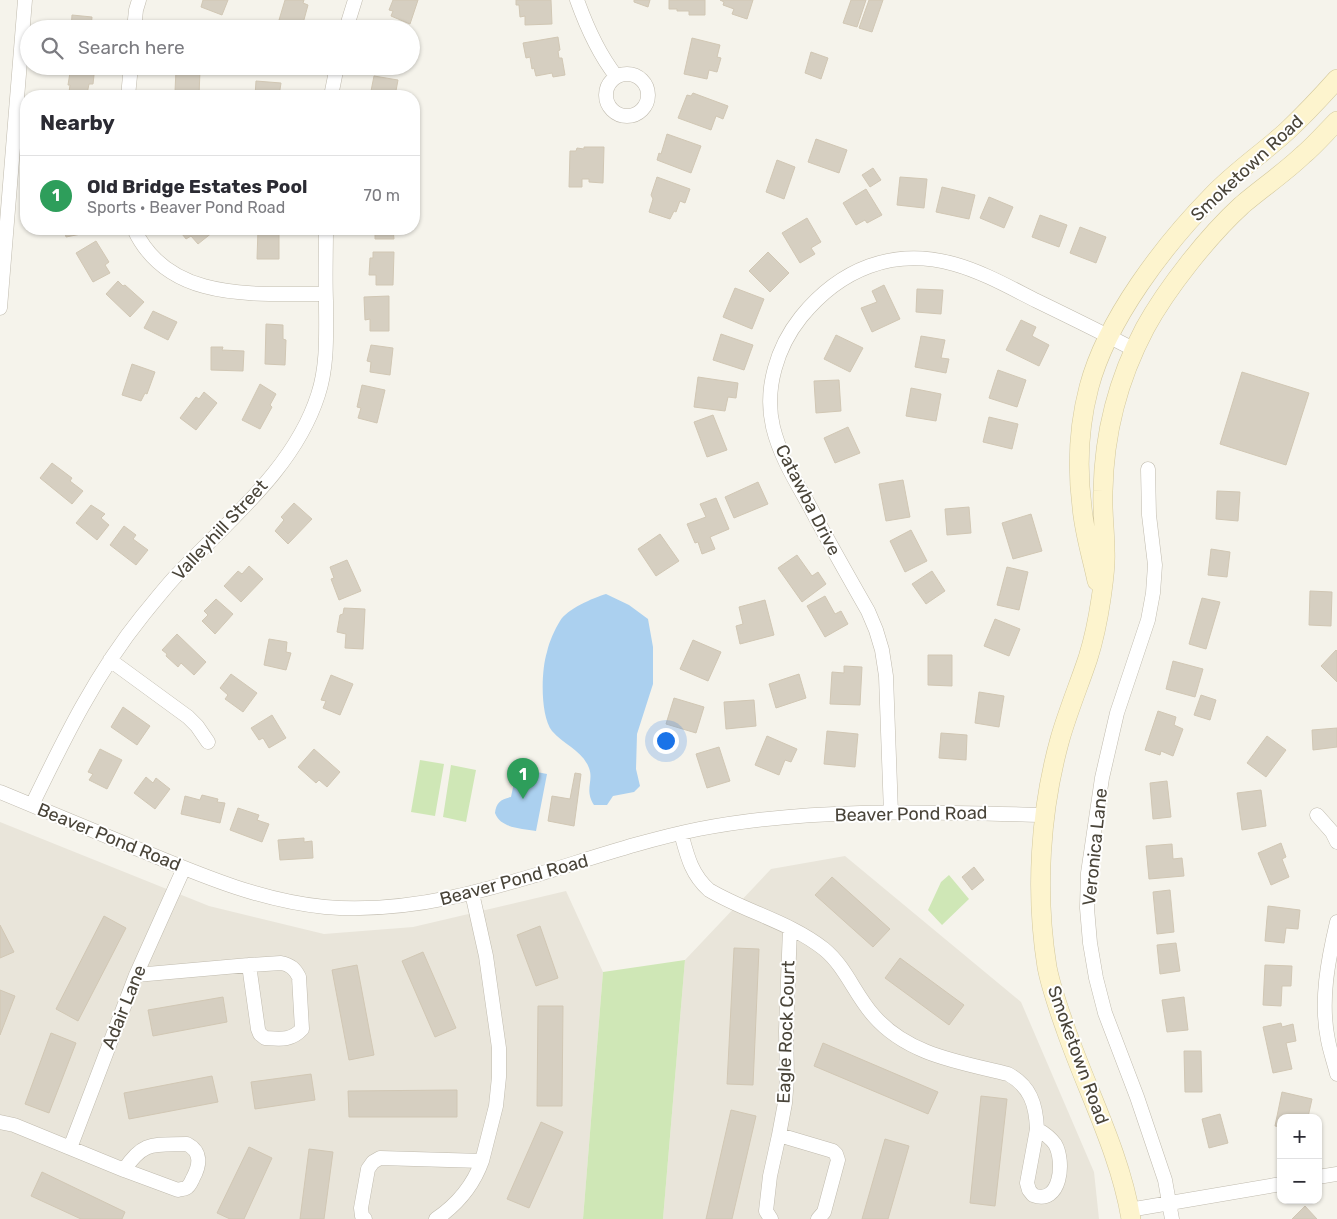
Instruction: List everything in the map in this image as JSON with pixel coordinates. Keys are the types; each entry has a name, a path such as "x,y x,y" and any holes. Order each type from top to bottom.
{"main road":[{"name":"Smoketown Road","path":"1101,597 1082,508 1080,442 1089,386 1108,336 1151,268 1181,230 1214,194 1287,131 1318,101 1337,79"},
{"name":"Smoketown Road","path":"1130,1214 1118,1169 1099,1112 1060,1014 1047,968 1042,912 1041,864 1050,781 1060,738 1096,631 1101,597 1106,552 1102,494 1104,461 1110,423 1118,391 1145,328 1189,264 1241,207 1303,156 1337,121"}],"street":[{"path":"23,20 25,0"},
{"path":"135,20 140,0"},
{"path":"349,20 356,0"},
{"path":"578,0 588,30 606,64 616,76"},
{"path":"0,308 20,62"},
{"path":"128,90 129,75"},
{"path":"332,90 335,75"},
{"path":"137,235 155,260 173,273 208,288 240,293 326,294"},
{"name":"Valleyhill Street","path":"32,805 66,736 110,660 141,617 174,578 250,500 283,461 298,440 310,418 319,393 326,348 326,235"},
{"name":"Catawba Drive","path":"891,813 886,676 882,650 876,630 868,610 782,456 772,424 770,403 772,381 784,344 796,323 811,304 828,288 861,268 910,258 956,264 1002,283 1135,350"},
{"name":"Veronica Lane","path":"1148,469 1149,515 1155,565 1153,593 1148,620 1117,713 1102,778 1088,873 1087,908 1090,944 1098,987 1162,1171 1172,1219"},
{"path":"110,660 188,717 208,742"},
{"name":"Beaver Pond Road","path":"0,792 184,868 251,892 322,907 348,908 396,907 434,902 472,893 681,833 744,822 796,816 891,813 956,812 1045,815"},
{"path":"1318,815 1332,832 1337,842"},
{"path":"681,833 690,865 704,886 719,896 809,938 826,951 840,966 873,1015 888,1030 906,1042 937,1056 1008,1074 1017,1079 1028,1090 1034,1102 1037,1129"},
{"name":"Adair Lane","path":"70,1148 136,974 184,868"},
{"path":"436,1219 449,1210 465,1194 476,1175 482,1160 496,1106 499,1048 486,956 472,893"},
{"path":"1337,922 1326,978 1325,1009 1328,1039 1337,1074"},
{"name":"Eagle Rock Court","path":"771,1219 766,1210 770,1176 785,1103 787,1078 786,1031 790,929"},
{"path":"136,974 249,965 288,964 295,969 300,977 302,1029 297,1034 283,1040 265,1038 260,1034 249,965"},
{"path":"0,1122 14,1125 124,1170 178,1190 186,1189 189,1186 198,1167 199,1160 196,1152 187,1144 158,1145 143,1147 133,1156 124,1170"},
{"path":"779,1135 833,1151 836,1154 838,1160 824,1212 818,1219"},
{"path":"365,1219 361,1208 368,1169 373,1162 380,1158 482,1160"},
{"path":"1322,1176 1337,1174"},
{"path":"1130,1214 1170,1203 1277,1185"}],"shaded area":[{"path":"0,822 209,906 324,934 413,927 566,891 603,972 583,1219 0,1219"},
{"path":"845,856 1021,1002 1094,1172 1099,1219 663,1219 685,960 771,869"}],"green space":[{"path":"420,760 444,764 435,816 411,812"},
{"path":"451,765 476,770 466,822 443,817"},
{"path":"949,875 969,899 942,925 928,910 941,882"},
{"path":"685,960 663,1219 583,1219 603,972"}],"water":[{"path":"606,594 629,605 648,619 653,647 653,684 637,734 636,769 640,786 634,792 613,796 607,805 594,805 589,790 590,773 586,762 552,731 548,724 545,715 543,681 548,648 560,621 574,608"},
{"path":"517,768 547,774 536,831 507,825 495,813 500,802 511,797"}],"building":[{"path":"203,0 228,0 222,15 201,7"},
{"path":"285,0 304,0 303,3 308,5 304,20 279,20"},
{"path":"393,0 418,0 411,20 400,20 391,16 393,11 389,10"},
{"path":"516,0 551,0 552,24 525,25 525,16 520,17 519,5 516,5"},
{"path":"634,0 650,0 648,7 634,2"},
{"path":"669,0 705,0 705,15 689,15 689,11 669,9"},
{"path":"720,0 753,0 747,19 732,14 734,9 723,5 724,2"},
{"path":"851,0 866,0 857,27 843,23"},
{"path":"869,0 883,0 872,32 859,28"},
{"path":"72,15 92,17 92,20 72,20"},
{"path":"558,37 559,58 562,58 565,75 553,77 552,73 536,76 534,68 532,69 530,57 526,58 523,43"},
{"path":"692,38 720,45 717,57 721,58 717,72 709,70 707,79 684,74"},
{"path":"811,52 828,58 821,79 805,73"},
{"path":"70,75 94,75 93,84 89,84 88,90 69,90 70,85 68,85"},
{"path":"176,75 200,75 199,90 175,90"},
{"path":"374,76 398,80 396,90 371,90"},
{"path":"256,81 281,83 280,90 255,90"},
{"path":"693,93 728,106 723,119 716,116 711,130 678,118 687,95 691,96"},
{"path":"667,134 701,146 691,173 657,160 659,153 661,154"},
{"path":"816,139 847,150 839,173 808,162"},
{"path":"584,147 604,147 603,183 589,182 589,179 582,179 582,187 569,187 570,151 576,151 577,148 584,149"},
{"path":"777,160 795,167 784,199 766,192"},
{"path":"873,168 881,180 870,187 862,175"},
{"path":"657,177 690,189 685,203 680,201 676,212 674,211 670,219 649,212 653,199 651,195"},
{"path":"900,177 927,179 924,208 897,205"},
{"path":"942,187 975,195 969,219 936,212"},
{"path":"866,189 882,215 867,223 865,220 856,225 843,203"},
{"path":"989,197 1013,207 1004,228 980,218"},
{"path":"1040,215 1067,225 1059,247 1032,237"},
{"path":"807,218 821,242 811,248 815,254 800,263 782,233"},
{"path":"1080,227 1106,237 1096,263 1070,253"},
{"path":"183,235 209,235 198,244 191,236 186,239"},
{"path":"258,235 279,235 279,259 257,259"},
{"path":"375,235 394,235 394,239 375,239"},
{"path":"96,241 109,262 105,265 110,273 93,282 76,253"},
{"path":"373,252 394,252 393,285 376,285 376,275 369,275 370,258 373,258"},
{"path":"768,252 789,273 770,292 749,271"},
{"path":"118,281 144,302 130,317 106,294"},
{"path":"884,285 900,319 872,332 861,308 877,302 872,291"},
{"path":"735,288 764,299 752,329 723,317"},
{"path":"917,289 943,290 941,314 916,312"},
{"path":"389,296 389,331 370,331 370,319 365,320 364,297"},
{"path":"153,311 177,322 168,340 144,328"},
{"path":"1021,320 1036,327 1032,336 1049,345 1039,366 1006,350"},
{"path":"266,324 283,325 283,339 286,340 285,365 265,364"},
{"path":"721,334 753,345 744,370 713,360"},
{"path":"836,335 863,348 850,372 824,359"},
{"path":"921,336 945,340 941,358 949,359 946,373 915,367"},
{"path":"371,345 393,348 390,375 370,372 371,362 367,361"},
{"path":"211,347 223,347 222,350 244,351 243,371 211,370"},
{"path":"132,364 155,372 147,394 145,393 141,401 122,395"},
{"path":"998,370 1026,380 1017,407 989,398"},
{"path":"1242,372 1309,393 1286,465 1220,444"},
{"path":"698,377 738,383 736,398 728,397 725,411 694,407"},
{"path":"839,380 841,411 816,413 814,381"},
{"path":"260,384 276,394 270,405 272,407 260,429 242,420"},
{"path":"362,385 385,390 377,423 358,418 361,408 357,407"},
{"path":"911,388 941,394 936,421 906,416"},
{"path":"204,392 217,403 196,430 180,418 196,397 199,399"},
{"path":"713,415 727,450 707,457 694,422"},
{"path":"989,417 1018,424 1012,449 983,442"},
{"path":"848,427 860,453 835,463 824,438"},
{"path":"52,463 72,478 70,481 83,491 72,504 40,478"},
{"path":"903,480 910,517 886,521 879,484"},
{"path":"758,482 768,504 734,518 725,497"},
{"path":"1217,491 1240,492 1238,521 1216,519"},
{"path":"716,498 729,529 710,537 715,549 702,554 698,542 695,543 687,524 706,517 700,504"},
{"path":"294,503 312,519 288,544 275,531 284,520 281,517"},
{"path":"91,505 105,514 101,518 109,525 97,540 76,523"},
{"path":"969,507 971,533 947,535 945,509"},
{"path":"1031,514 1042,551 1013,559 1002,523"},
{"path":"124,526 136,535 133,539 148,550 136,565 110,545"},
{"path":"911,530 927,561 905,572 890,541"},
{"path":"660,534 679,561 656,576 638,549"},
{"path":"1211,549 1230,552 1227,577 1208,575"},
{"path":"797,555 812,576 818,572 826,584 802,602 778,568"},
{"path":"347,560 361,591 339,600 331,579 334,578 330,567"},
{"path":"249,566 263,579 241,602 224,586 238,571 242,574"},
{"path":"1007,567 1028,572 1019,610 997,605"},
{"path":"932,571 945,591 926,604 912,584"},
{"path":"1310,591 1332,592 1331,626 1309,625"},
{"path":"825,596 835,614 841,611 848,624 825,637 807,606"},
{"path":"1202,598 1220,602 1206,649 1189,644"},
{"path":"216,599 233,614 215,634 202,621 208,615 204,611"},
{"path":"765,600 774,635 740,644 736,626 743,624 739,607"},
{"path":"344,608 365,609 363,649 345,648 346,634 337,632 340,615 343,614"},
{"path":"995,619 1020,629 1009,656 984,646"},
{"path":"177,634 206,662 194,675 181,663 178,667 162,650"},
{"path":"269,639 287,642 286,652 291,653 286,670 264,665"},
{"path":"693,640 721,652 708,681 680,669"},
{"path":"1337,651 1337,682 1321,666"},
{"path":"928,655 952,655 952,686 928,685"},
{"path":"1173,661 1203,669 1195,697 1166,689"},
{"path":"844,666 862,667 860,705 830,704 832,672 844,673"},
{"path":"231,674 257,693 243,712 225,699 228,695 220,688"},
{"path":"799,674 806,698 776,708 769,684"},
{"path":"331,675 353,684 340,715 323,708 326,701 321,700"},
{"path":"979,692 1004,696 999,727 975,723"},
{"path":"1201,695 1216,700 1210,720 1194,715"},
{"path":"674,698 704,707 696,733 666,724"},
{"path":"754,700 756,726 726,729 724,702"},
{"path":"123,707 150,726 137,745 111,727"},
{"path":"1158,711 1176,717 1174,725 1183,729 1173,756 1161,751 1160,755 1145,750"},
{"path":"272,715 286,738 269,748 263,738 259,740 251,728"},
{"path":"1337,728 1337,747 1313,750 1312,730"},
{"path":"827,731 858,734 855,767 824,764"},
{"path":"941,733 967,735 966,760 939,758"},
{"path":"767,736 797,749 791,762 785,760 779,775 755,765"},
{"path":"1267,736 1286,750 1266,777 1247,763"},
{"path":"719,747 730,781 707,788 696,754"},
{"path":"100,749 122,760 107,789 89,780 93,774 88,772"},
{"path":"314,749 340,772 327,787 319,780 316,783 298,767"},
{"path":"575,773 581,774 574,826 548,821 552,796 570,799"},
{"path":"146,777 153,783 156,778 170,789 155,809 134,793"},
{"path":"1167,781 1171,817 1153,819 1150,783"},
{"path":"1261,790 1266,826 1242,830 1237,793"},
{"path":"202,795 218,799 217,802 225,803 220,823 181,814 185,796 200,800"},
{"path":"238,808 259,815 257,820 269,824 262,842 230,830"},
{"path":"304,838 304,842 312,841 313,858 280,860 278,840"},
{"path":"1281,843 1286,857 1282,859 1289,877 1271,885 1258,853"},
{"path":"1172,844 1173,859 1182,858 1184,876 1149,879 1146,846"},
{"path":"974,867 984,880 972,890 962,877"},
{"path":"832,877 890,929 873,947 815,895"},
{"path":"1170,890 1174,932 1157,934 1153,892"},
{"path":"1268,906 1300,910 1298,929 1286,928 1284,943 1265,941"},
{"path":"104,916 126,928 78,1021 56,1009"},
{"path":"0,925 14,952 0,958"},
{"path":"540,926 558,978 536,986 517,935"},
{"path":"1176,943 1180,971 1160,974 1157,945"},
{"path":"734,948 759,949 753,1085 727,1084"},
{"path":"423,952 456,1028 435,1037 402,961"},
{"path":"900,958 964,1005 949,1025 885,978"},
{"path":"357,965 374,1055 349,1060 332,970"},
{"path":"1265,965 1292,966 1291,986 1282,986 1281,1006 1263,1005"},
{"path":"0,990 15,996 0,1035"},
{"path":"223,997 227,1022 153,1036 148,1010"},
{"path":"1184,997 1188,1030 1167,1032 1162,1000"},
{"path":"538,1006 563,1006 562,1106 537,1106"},
{"path":"1281,1023 1282,1027 1293,1024 1296,1041 1286,1043 1292,1069 1273,1073 1263,1027"},
{"path":"51,1033 76,1043 49,1113 25,1104"},
{"path":"823,1043 938,1092 928,1114 814,1066"},
{"path":"1184,1051 1201,1051 1202,1092 1185,1092"},
{"path":"311,1074 315,1100 255,1109 251,1082"},
{"path":"212,1076 218,1102 129,1119 124,1093"},
{"path":"457,1090 457,1117 349,1117 348,1091"},
{"path":"1282,1092 1312,1099 1309,1114 1277,1114"},
{"path":"981,1096 1007,1099 995,1206 970,1203"},
{"path":"731,1110 756,1116 732,1219 706,1219"},
{"path":"1220,1114 1228,1143 1209,1148 1202,1119"},
{"path":"541,1122 563,1132 529,1208 507,1199"},
{"path":"885,1139 909,1146 888,1219 862,1219"},
{"path":"249,1147 272,1158 244,1219 230,1219 217,1213"},
{"path":"309,1149 333,1152 324,1219 300,1219"},
{"path":"42,1172 125,1212 122,1219 81,1219 31,1196"},
{"path":"1305,1206 1317,1219 1292,1219"}],"place":[{"name":"Old Bridge Estates Pool","path":"523,799"}]}
